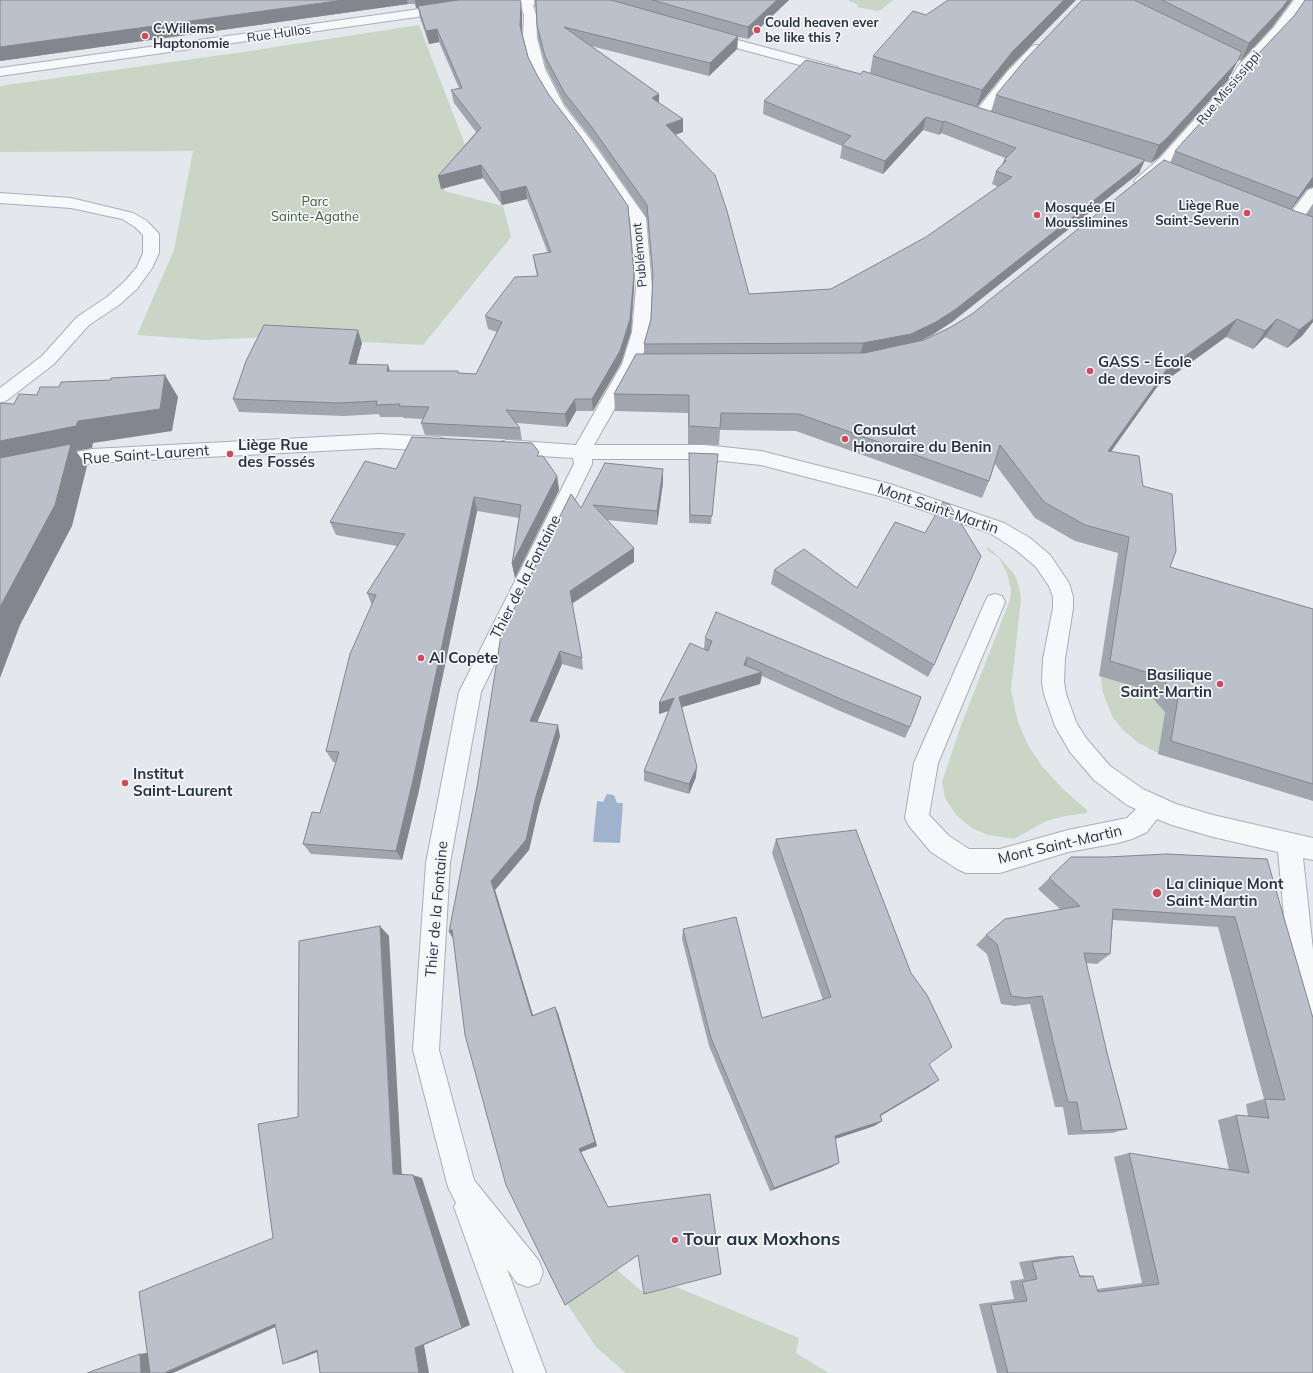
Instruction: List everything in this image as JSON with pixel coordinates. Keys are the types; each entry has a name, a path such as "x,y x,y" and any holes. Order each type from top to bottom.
{"street":[{"name":"Rue Mississippi","path":"1128,192 1159,173 1164,162 1234,83 1243,69 1279,30 1300,0"},
{"path":"480,5 530,2"},
{"name":"Publémont","path":"530,2 530,38 538,69 558,107 588,146 638,218 644,288 639,364 581,452"},
{"name":"Rue Hullos","path":"0,72 464,7"},
{"path":"696,32 849,75"},
{"path":"980,115 1013,74 1048,38"},
{"path":"1229,62 1243,69"},
{"path":"965,110 995,120"},
{"path":"1138,166 1159,173"},
{"path":"1289,224 1313,193"},
{"path":"0,198 71,204 127,216 141,224 151,234 151,253 144,268 131,285 113,301 83,321 48,360 0,397"},
{"name":"Rue Saint-Laurent","path":"0,475 92,456 379,441 456,444"},
{"path":"487,446 581,452"},
{"name":"Mont Saint-Martin","path":"581,452 704,452 762,458 890,491 974,519 997,528 1014,537 1043,561 1056,576 1061,589 1063,608 1054,659 1053,682 1055,694 1066,726 1078,745 1102,773 1126,792 1154,806 1184,818 1301,846"},
{"name":"Thier de la Fontaine","path":"528,1272 462,1187 426,1050 438,863 470,692 583,464 581,452"},
{"name":"Mont Saint-Martin","path":"995,602 926,763 917,818 940,844 966,861 1000,862 1068,842 1132,828 1140,824 1154,806"},
{"path":"1301,846 1313,1073"},
{"path":"462,1187 530,1373"}],"green space":[{"path":"849,0 893,0 881,10 877,11 857,7 858,5"},
{"name":"Parc Sainte-Agathe","path":"419,25 469,155 458,165 444,191 503,206 511,237 423,345 270,337 205,340 137,335 174,250 193,151 0,152 0,86 243,52"},
{"path":"988,547 1001,559 1015,575 1019,587 1021,599 1011,690 1018,722 1029,747 1042,766 1063,789 1087,810 1087,813 1065,816 1046,821 1014,839 988,835 972,828 957,816 945,798 942,782 960,728 1010,600 1011,589 1007,573 999,558 986,549"},
{"path":"1101,676 1152,692 1154,700 1166,707 1158,753 1137,742 1122,729 1112,716 1102,690"},
{"path":"617,1270 644,1293 674,1286 799,1338 796,1353 829,1373 626,1373 596,1347 567,1304"}],"water":[{"path":"607,794 614,795 617,803 623,803 620,843 593,842 597,801 603,802"}],"building":[{"path":"0,0 344,0 0,47"},
{"path":"458,0 520,0 520,26 528,57 537,75 549,95 581,137 628,206 634,275 630,319 620,351 592,399 575,399 565,414 506,410 520,428 421,423 429,407 399,406 400,404 376,405 377,401 339,403 233,399 246,361 264,325 358,330 349,364 388,365 387,371 458,371 458,373 476,374 502,322 485,316 515,277 538,276 533,255 551,252 526,186 500,192 481,165 438,176 481,128 451,90 462,88 437,29 426,31 418,6"},
{"path":"536,0 611,0 738,36 710,63 564,27 659,94 652,98 683,119 666,125 715,175 727,211 749,294 831,289 926,237 1012,177 996,171 1016,148 944,121 926,117 885,161 842,145 851,136 764,101 806,60 861,74 863,71 1145,160 956,309 936,322 911,334 863,343 644,344 651,319 653,275 647,205 593,129 564,92 545,56 537,25"},
{"path":"652,0 777,0 748,27"},
{"path":"948,0 1064,0 1012,52 982,90 873,56 913,11 926,15"},
{"path":"1082,0 1134,0 1242,52 1237,62 1159,145 996,95 1025,60"},
{"path":"1162,0 1288,0 1249,43"},
{"path":"1305,0 1313,0 1313,177 1298,198 1175,151 1249,69 1258,54 1294,16"},
{"path":"1164,160 1313,217 1313,319 1299,330 1277,319 1265,331 1237,319 1167,369 1108,451 1139,456 1143,486 1172,494 1176,551 1170,567 1313,609 1313,784 1171,741 1178,698 1162,677 1110,661 1129,537 1085,525 1044,502 1000,445 989,481 799,414 721,413 720,428 689,426 689,395 614,394 636,354 864,353 924,340 951,327 972,314"},
{"path":"165,375 160,409 78,421 76,426 0,441 0,403 14,404 19,394 37,395 40,387 59,387 61,382 111,380 111,378"},
{"path":"412,437 532,443 539,452 537,456 543,456 557,476 512,564 521,505 474,497 413,780 396,851 303,844 312,812 320,813 339,752 326,751 350,654 376,595 367,593 405,534 330,522 365,461 396,469"},
{"path":"71,444 55,505 0,607 0,458"},
{"path":"689,453 718,454 712,516 690,515"},
{"path":"605,463 663,469 657,511 593,505 634,548 570,591 582,658 560,651 530,721 558,725 536,796 526,840 491,881 532,1016 555,1007 595,1142 579,1149 608,1207 710,1194 721,1274 644,1294 638,1255 565,1305 506,1185 465,1035 452,929 449,932 477,787 501,635 571,494 581,508"},
{"path":"943,502 949,504 981,556 934,665 774,570 804,549 857,588 895,522 925,533"},
{"path":"716,612 921,697 910,727 843,700 747,657 744,665 762,672 679,697 697,767 689,784 644,771 674,698 659,703 690,643 708,651 712,641 705,638"},
{"path":"856,830 911,973 927,995 952,1047 929,1064 939,1080 880,1115 882,1121 835,1136 839,1163 774,1188 711,1038 683,929 736,917 762,1018 831,997 776,839"},
{"path":"1167,854 1267,859 1313,1018 1313,1373 1008,1373 991,1305 1027,1301 1022,1282 1037,1279 1032,1262 1073,1256 1080,1277 1093,1276 1098,1292 1159,1284 1129,1153 1249,1173 1236,1115 1269,1118 1265,1099 1285,1100 1235,917 1113,909 1110,954 1084,953 1107,1053 1127,1129 1082,1131 1077,1102 1068,1102 1042,996 1026,998 1011,996 997,944 986,935 1005,919 1080,906 1049,878 1071,857"},
{"path":"380,926 393,1174 413,1175 462,1328 415,1348 419,1373 320,1373 317,1350 283,1364 275,1324 164,1373 150,1373 139,1292 273,1238 258,1124 298,1117 299,941"},
{"path":"140,1354 141,1373 87,1373"}],"place":[{"name":"Could heaven ever be like this ?","path":"757,30"},
{"name":"C.Willems Haptonomie","path":"145,36"},
{"name":"Liège Rue Saint-Severin","path":"1247,213"},
{"name":"Mosquée El Mousslimines","path":"1037,215"},
{"name":"GASS - École de devoirs","path":"1090,371"},
{"name":"Consulat Honoraire du Benin","path":"845,439"},
{"name":"Liège Rue des Fossés","path":"230,454"},
{"name":"Al Copete","path":"421,658"},
{"name":"Basilique Saint-Martin","path":"1220,684"},
{"name":"Institut Saint-Laurent","path":"125,783"},
{"name":"La clinique Mont Saint-Martin","path":"1157,893"},
{"name":"Tour aux Moxhons","path":"675,1240"}]}
